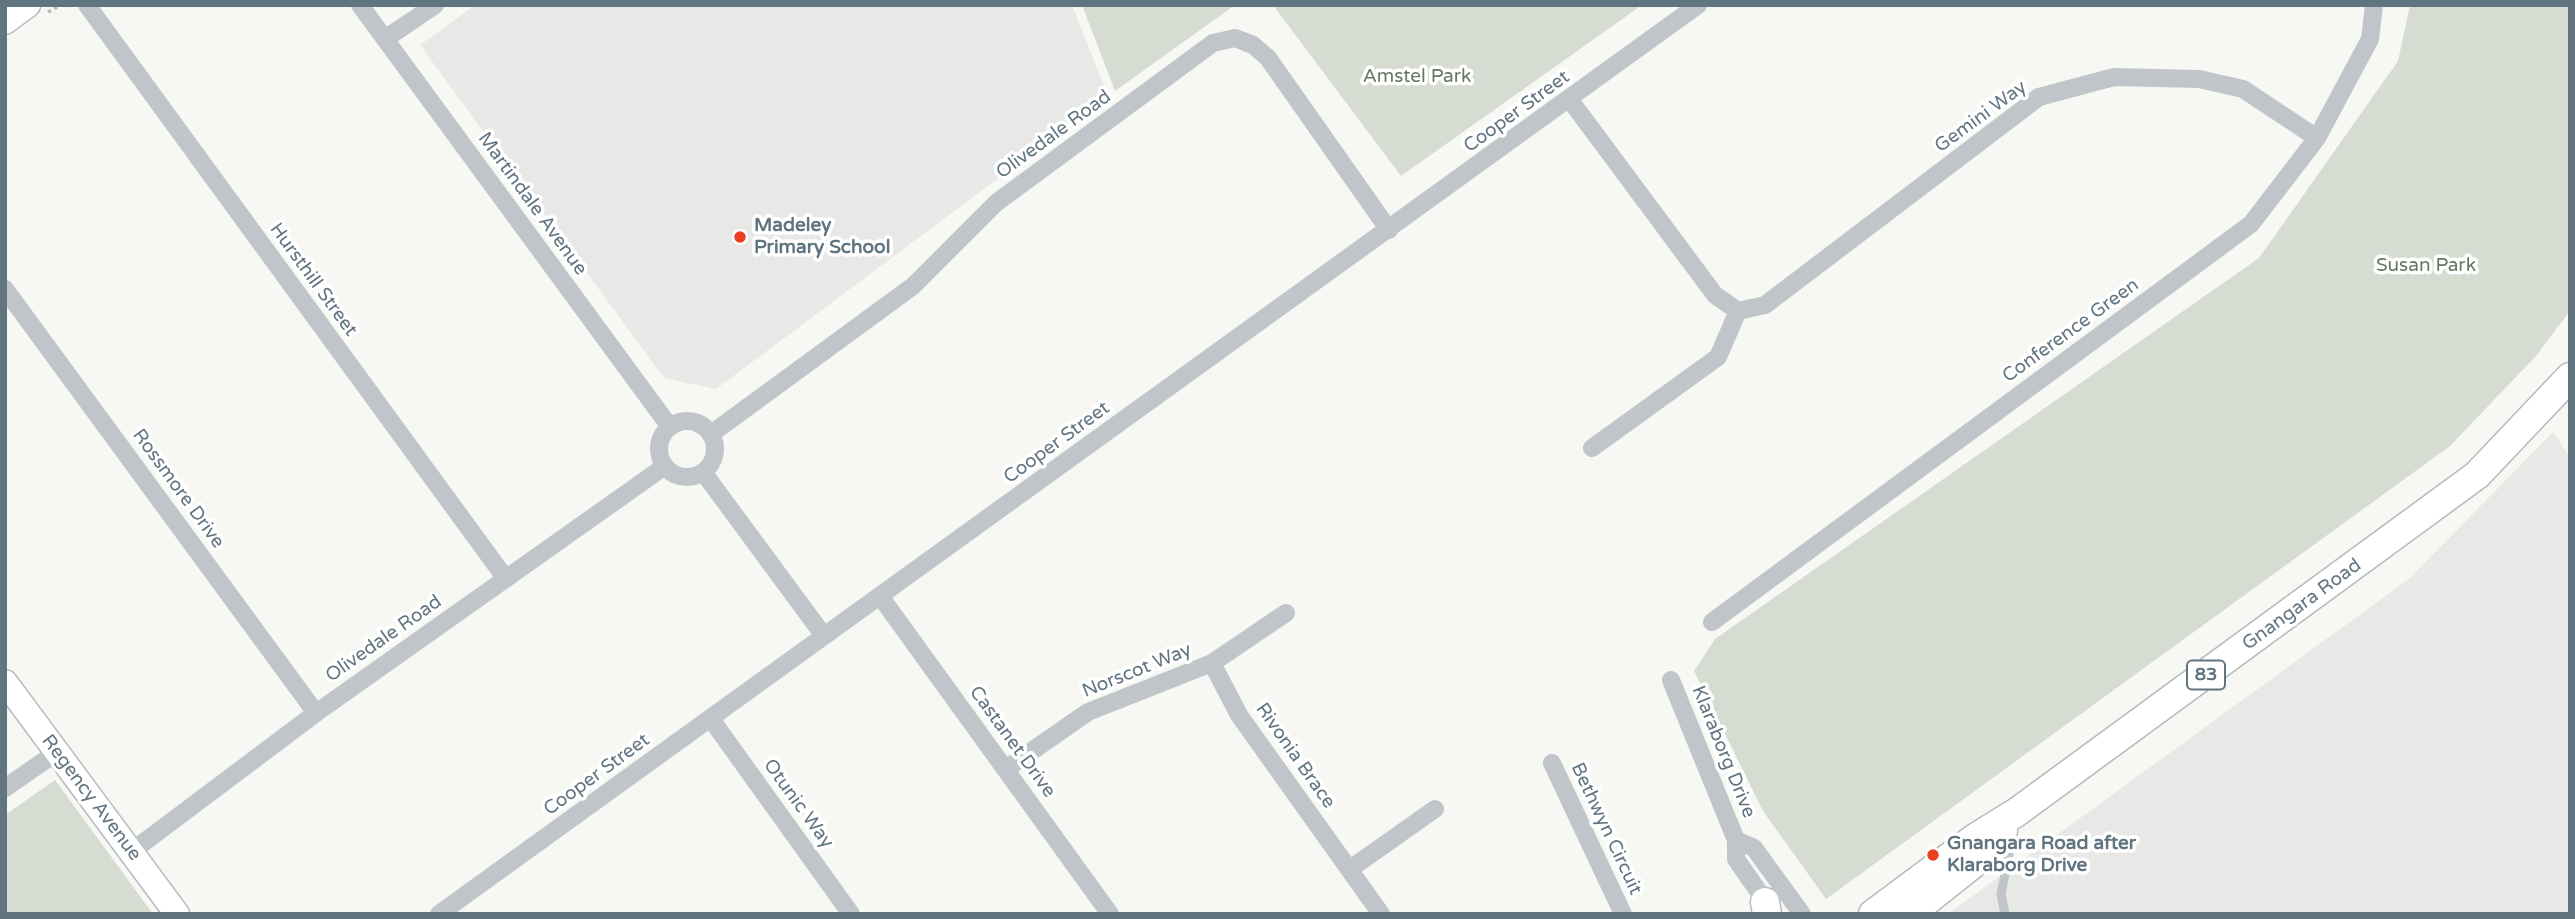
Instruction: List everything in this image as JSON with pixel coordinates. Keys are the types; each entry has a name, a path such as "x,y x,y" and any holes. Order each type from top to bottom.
{"main road":[{"name":"Gnangara Road","path":"1873,914 1975,838 2017,812 2477,475 2570,377"},
{"name":"Gnangara Road","path":"1910,914 1988,852 2017,812"}],"street":[{"path":"5,22 28,5"},
{"name":"Hursthill Street","path":"87,5 506,579"},
{"name":"Martindale Avenue","path":"360,5 670,427"},
{"path":"385,39 435,5"},
{"name":"Cooper Street","path":"439,914 1390,230 1698,5"},
{"name":"Conference Green","path":"1712,622 2250,225 2317,138 2370,39 2374,5"},
{"name":"Olivedale Road","path":"711,434 913,286 996,203 1213,43 1235,38 1253,45 1268,58 1390,230"},
{"name":"Gemini Way","path":"1738,311 1765,305 2039,97 2114,77 2200,79 2243,89 2317,138"},
{"path":"1570,100 1715,295 1738,311 1718,357 1592,449"},
{"name":"Rossmore Drive","path":"5,289 316,713"},
{"path":"689,421 711,434 715,453 712,463 703,472 685,477 675,475 665,466 659,448 661,439 670,427 689,421"},
{"name":"Olivedale Road","path":"131,852 316,713 665,466"},
{"path":"703,472 824,636"},
{"name":"Castanet Drive","path":"880,596 1110,914"},
{"name":"Norscot Way","path":"1006,769 1087,712 1212,663 1286,613"},
{"name":"Rivonia Brace","path":"1212,663 1239,715 1381,914"},
{"name":"Klaraborg Drive","path":"1671,680 1736,840 1735,859 1768,910"},
{"name":"Regency Avenue","path":"5,682 177,914"},
{"name":"Otunic Way","path":"711,719 851,914"},
{"path":"5,788 57,752"},
{"name":"Bethwyn Circuit","path":"1552,763 1623,914"},
{"path":"1350,869 1435,809"},
{"name":"Klaraborg Drive","path":"1736,840 1754,848 1802,914"}],"lane":[{"path":"2005,914 2001,894 2017,812"}],"shaded area":[{"name":"Madeley Primary School","path":"475,5 1072,5 1108,96 716,389 664,378 420,45"},
{"path":"2553,432 2570,458 2570,914 1948,914 2409,579"}],"green space":[{"path":"1082,5 1235,5 1115,91"},
{"name":"Amstel Park","path":"1273,5 1642,5 1401,176"},
{"name":"Susan Park","path":"2410,5 2570,5 2570,311 2536,356 2450,446 1826,899 1763,811 1694,671 1715,639 2259,258 2398,61"},
{"path":"55,780 153,914 5,914 5,815"}],"place":[{"name":"Madeley Primary School","path":"740,237"},
{"name":"Gnangara Road after Klaraborg Drive","path":"1933,855"}]}
